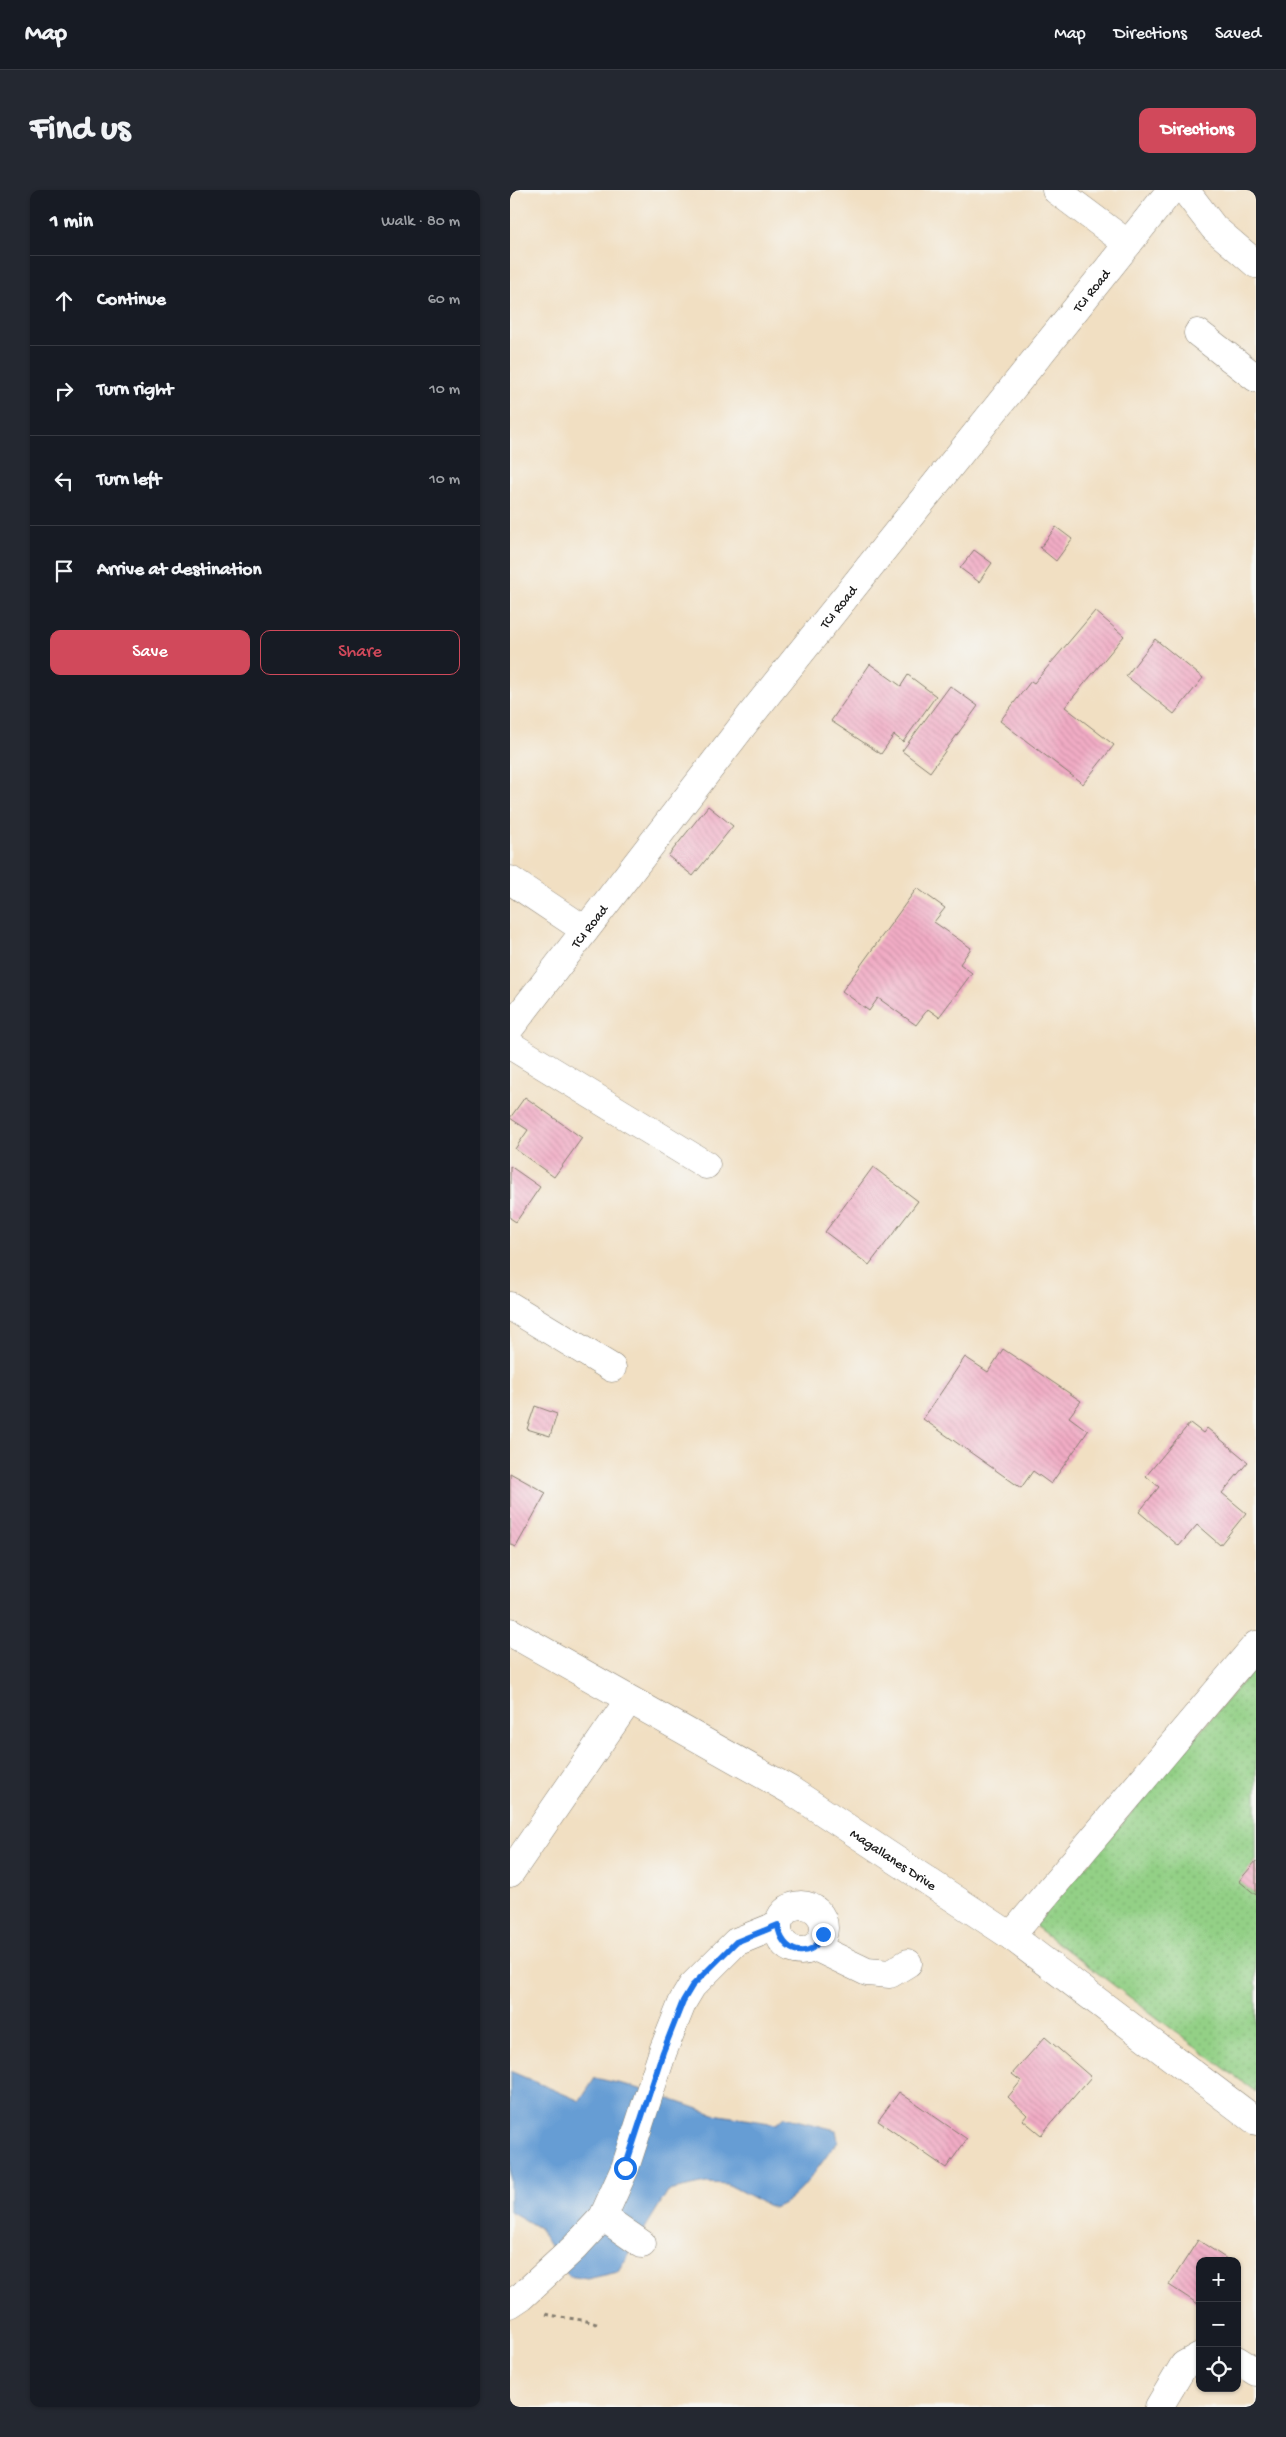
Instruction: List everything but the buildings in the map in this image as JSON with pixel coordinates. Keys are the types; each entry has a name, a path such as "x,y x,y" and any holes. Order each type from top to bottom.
{"street":[{"path":"1056,190 1128,244"},
{"name":"TCI Road","path":"510,1028 754,711 1171,190"},
{"path":"1185,190 1214,228 1256,264"},
{"path":"1198,333 1256,378"},
{"path":"510,880 586,930"},
{"path":"510,1045 706,1165"},
{"path":"510,1306 612,1368"},
{"name":"Magallanes Drive","path":"510,1632 790,1790 1011,1936 1256,2121"},
{"path":"1011,1936 1256,1645"},
{"path":"510,1874 629,1700"},
{"path":"805,1905 813,1908 823,1919 824,1926 820,1941 815,1947 800,1951 786,1946 781,1940 778,1925 785,1911 791,1907 805,1905"},
{"path":"516,2300 574,2248 603,2217 625,2168 663,2052 683,2001 698,1979 736,1942 778,1925"},
{"path":"815,1947 867,1972 890,1974 908,1963"},
{"path":"603,2217 642,2244"},
{"path":"1159,2407 1184,2365 1196,2358"},
{"path":"1241,2363 1256,2372"}],"path":[{"path":"516,2300 544,2313 575,2320 587,2319 599,2325"}],"green space":[{"path":"1256,1666 1256,2092 1035,1926"}],"water":[{"path":"510,2071 580,2101 595,2078 631,2086 714,2114 776,2124 784,2117 836,2130 838,2141 801,2189 783,2204 773,2208 727,2184 706,2183 668,2191 618,2272 587,2279 568,2276 539,2228 510,2211"}],"route":[{"path":"625,2168 663,2052 683,2001 692,1986 716,1959 736,1942 778,1925 781,1940 793,1950 808,1950 815,1947 823,1934"}]}
